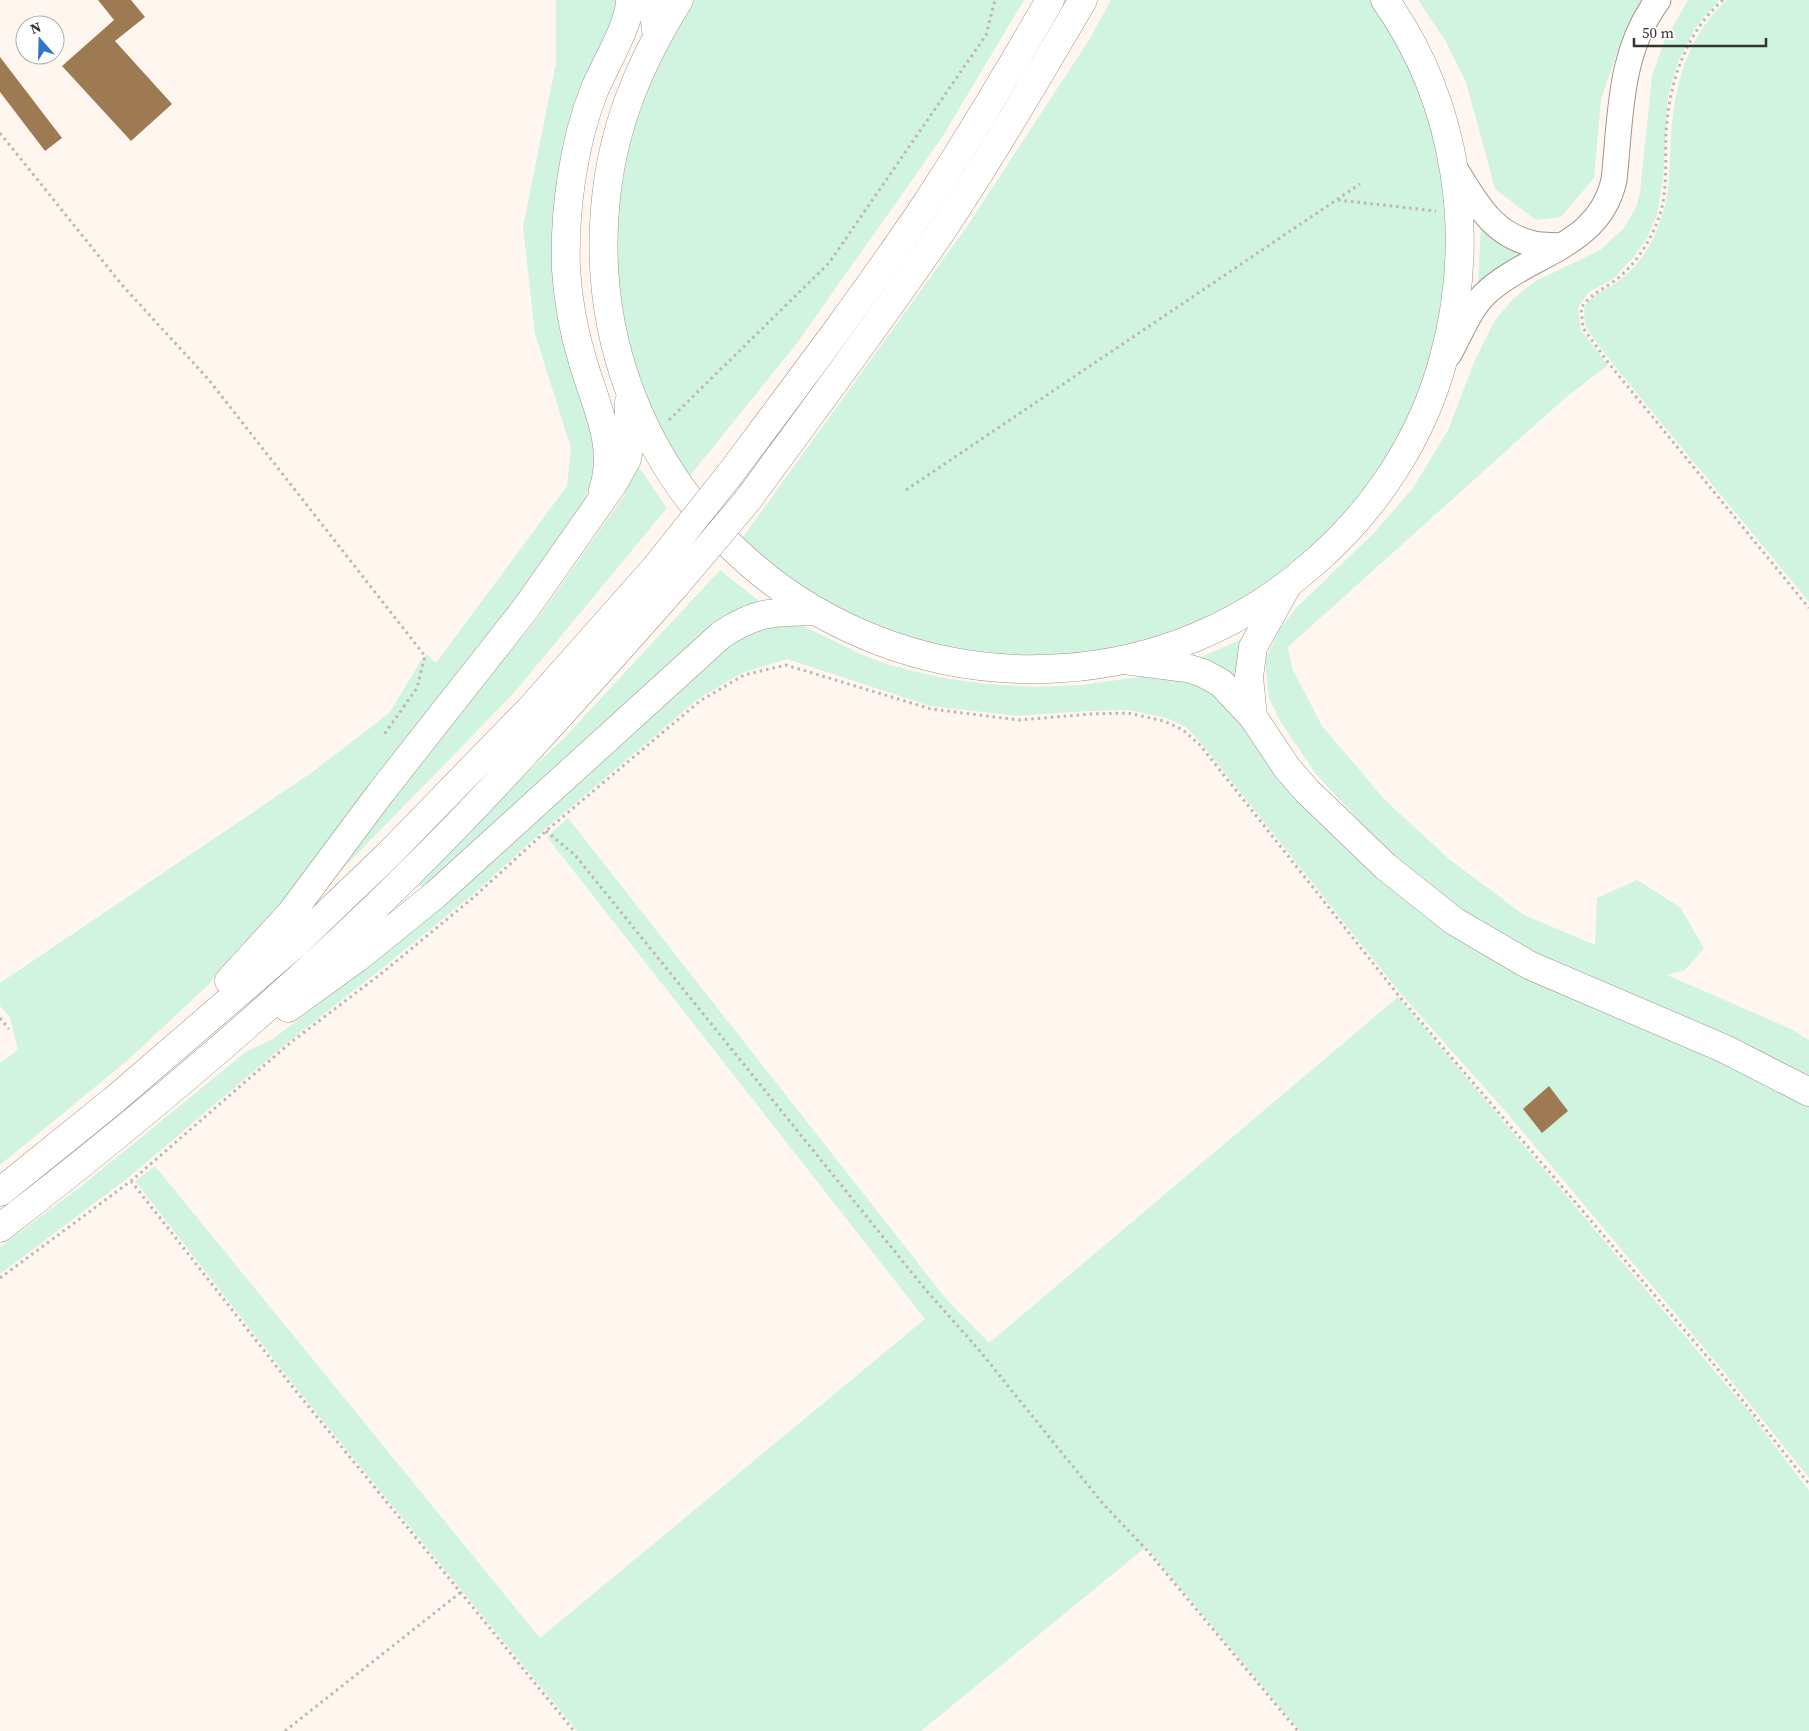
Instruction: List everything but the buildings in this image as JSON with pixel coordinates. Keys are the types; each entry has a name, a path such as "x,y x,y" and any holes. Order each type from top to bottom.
{"main road":[{"path":"597,506 606,480 609,460 608,446 604,426 583,362 570,305 566,270 568,212 574,168 586,114 593,92 624,25 630,0"},
{"path":"652,0 657,36"},
{"path":"680,0 657,36 640,70 622,120 614,149 605,209 603,240 607,300 612,330 629,388 651,438 687,497 714,530 758,572 814,611 845,628 910,652 943,661 1012,670 1082,667 1123,660 1179,644 1240,616 1287,586 1323,556 1373,501 1413,438 1441,369 1449,339 1459,276 1460,212 1455,169 1443,119 1433,90 1408,35 1385,0"},
{"path":"0,1192 114,1100 295,944 389,854 531,708 656,567 730,474 811,366 922,210 997,90 1050,0"},
{"path":"0,1228 66,1177 230,1039 313,965 408,875 552,725 676,585 746,501 834,383 941,231 1019,107 1083,0"},
{"path":"1441,369 1476,304 1485,294 1514,273 1573,239 1595,220 1602,210 1611,191 1625,72 1636,40 1658,0"},
{"path":"1455,169 1479,208 1494,223 1513,236 1534,244 1562,246"},
{"path":"114,1100 139,1064 216,994 291,913 382,791 526,608 622,471 627,459 630,441 629,388"},
{"path":"1253,717 1249,677 1253,647 1287,586"},
{"path":"230,1039 281,1013 357,958 435,895 721,635 735,626 762,614 814,611"},
{"path":"1123,660 1187,668 1203,673 1221,683 1253,717 1287,768 1307,791 1386,867 1454,921 1528,965 1726,1049 1809,1092"}],"path":[{"path":"651,438 828,263 986,35 996,0"},
{"path":"1723,0 1697,29 1681,60 1671,96 1666,133 1666,180 1660,216 1650,239 1635,260 1615,281 1589,296 1581,308 1583,328 1610,365 1809,608"},
{"path":"0,133 122,285 209,380 425,656 417,688 383,736"},
{"path":"906,490 1360,184"},
{"path":"1338,200 1460,212"},
{"path":"0,1278 131,1181 290,1043 382,973 474,897 546,831 700,701 744,675 786,665 931,710 1019,720 1090,714 1128,714 1164,721 1183,730 1200,745 1399,996 1716,1367 1809,1484"},
{"path":"546,831 575,855 925,1289 979,1350 1104,1505 1146,1548 1298,1731"},
{"path":"0,1018 8,1029"},
{"path":"131,1181 296,1390 574,1731"},
{"path":"285,1731 461,1592"}],"green space":[{"path":"556,0 623,0 567,168 597,430 595,474 574,528 285,901 207,986 128,1060 0,1165 0,1063 18,1050 10,1017 0,1006 0,983 311,773 390,712 422,659 427,654 436,663 567,486 571,448 535,334 523,227 556,63"},
{"path":"690,0 1024,0 941,139 797,343 685,482 639,384 617,293 616,196 644,82"},
{"path":"1111,0 1370,0 1383,17 1424,92 1441,166 1448,267 1438,325 1425,377 1386,467 1349,514 1281,578 1181,632 1081,657 988,660 852,620 738,544 968,225 1089,40"},
{"path":"1418,0 1645,0 1624,33 1601,99 1594,178 1561,217 1536,220 1495,189 1466,82 1445,40"},
{"path":"1688,0 1719,0 1695,28 1679,59 1668,96 1663,179 1657,215 1647,238 1633,258 1613,279 1589,292 1578,307 1581,330 1608,365 1565,398 1288,647 1292,668 1322,726 1385,800 1449,859 1524,915 1595,945 1597,898 1637,880 1680,907 1704,948 1685,970 1667,975 1791,1029 1809,1040 1809,1080 1536,958 1459,913 1393,859 1316,774 1280,721 1269,698 1265,660 1279,630 1297,607 1373,534 1413,488 1448,430 1475,360 1495,320 1513,299 1534,282 1600,250 1624,228 1636,207 1640,193 1652,75 1665,40"},
{"path":"1727,0 1809,0 1809,602 1612,363 1585,325 1584,315 1587,303 1623,278 1637,264 1646,251 1659,224 1666,198 1673,117 1680,80 1693,45 1702,28"},
{"path":"1485,226 1534,250 1482,284 1478,283 1481,227"},
{"path":"638,466 667,508 513,694 320,892 389,798 538,618 624,496"},
{"path":"720,570 765,606 425,890 415,879 565,737"},
{"path":"778,622 803,626 886,664 938,677 985,684 1037,687 1081,685 1147,676 1202,678 1338,833 1638,1021 1809,1102 1809,1478 1720,1367 1507,1113 1401,994 1201,743 1186,727 1166,718 1128,710 1018,716 930,706 787,659 742,673 698,699 545,829 471,896 288,1042 128,1178 0,1274 0,1247 79,1188 247,1051 273,1039 366,967 728,646 754,628"},
{"path":"1247,637 1237,685 1194,660"},
{"path":"568,818 947,1300 989,1343 1398,997 1750,1413 1809,1491 1809,1731 1300,1731 1146,1547 921,1731 577,1731 297,1389 135,1181 155,1166 540,1638 925,1319 547,837"}]}
